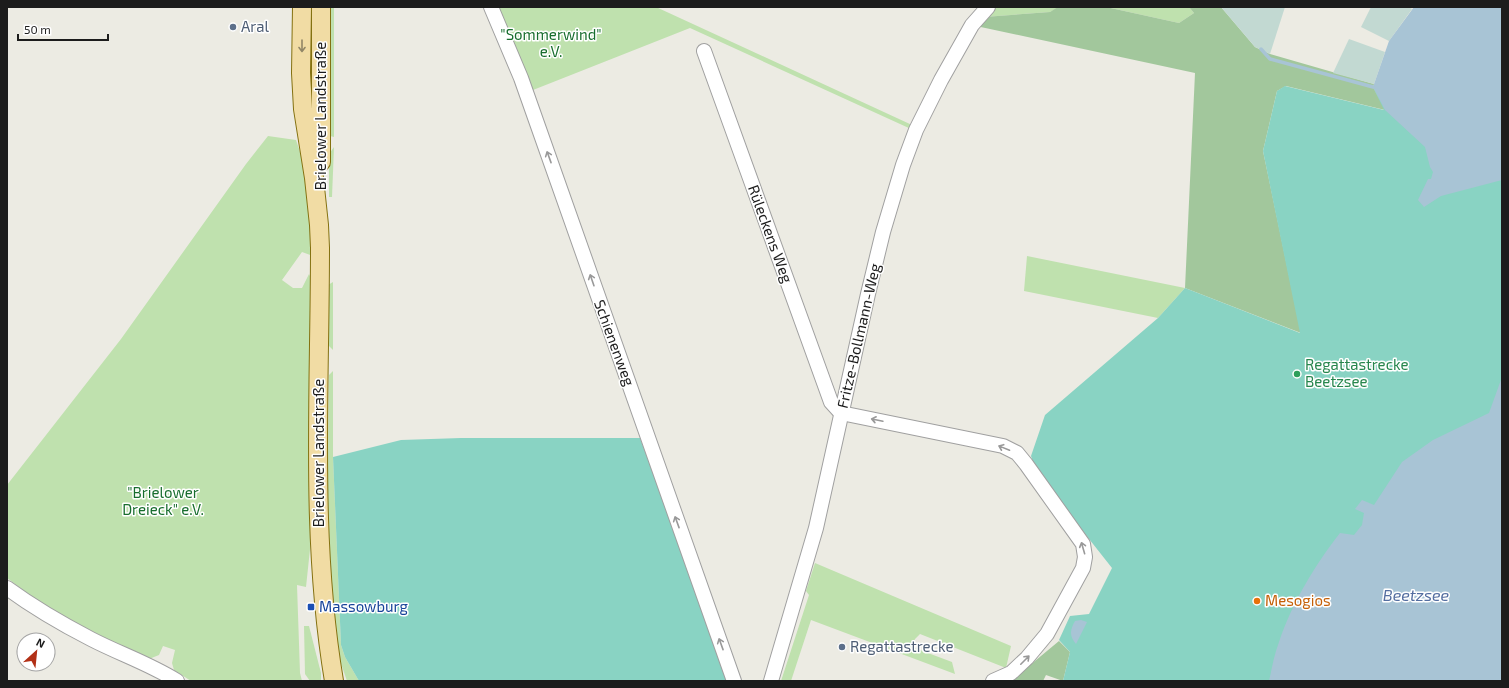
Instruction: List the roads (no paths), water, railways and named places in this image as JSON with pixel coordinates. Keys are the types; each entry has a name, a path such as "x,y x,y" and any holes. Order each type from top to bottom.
{"main road":[{"name":"Brielower Landstraße","path":"302,7 301,73 303,109 314,178 319,225 318,472 320,562 324,613 334,681"},
{"name":"Brielower Landstraße","path":"319,225 322,210 320,125 321,7"}],"street":[{"name":"Schienenweg","path":"491,7 521,78 734,681"},
{"name":"Fritze-Bollmann-Weg","path":"771,681 816,528 858,335 883,232 903,165 916,130 940,80 968,31 988,7"},
{"name":"Rüleckens Weg","path":"704,51 831,402 842,413"},
{"path":"842,413 1004,446 1017,453 1083,544 1085,558 1083,568 1047,634 1027,658 1011,673 993,681"},
{"path":"7,588 38,609 91,639 160,670 177,681"}],"water":[{"path":"1414,7 1502,7 1502,180 1441,196 1424,207 1418,200 1428,179 1431,179 1433,172 1430,167 1425,147 1385,110 1373,87 1389,41"},
{"name":"Beetzsee","path":"1502,377 1502,681 1269,681 1284,627 1297,599 1313,571 1340,533 1354,535 1362,525 1364,513 1355,509 1362,500 1374,505 1402,462 1433,440 1489,413"},
{"path":"1081,620 1087,622 1076,644 1071,636 1071,630 1075,621"}],"waterway":[{"path":"1261,49 1270,59 1373,87"}],"place":[{"name":"Aral","path":"233,27"},
{"name":"Regattastrecke Beetzsee","path":"1297,374"},
{"name":"Mesogios","path":"1257,601"},
{"name":"Massowburg","path":"311,607"},
{"name":"Regattastrecke","path":"842,647"}],"park label":[{"name":"\"Sommerwind\" e.V.","path":"551,44"},
{"name":"\"Brielower Dreieck\" e.V.","path":"163,502"}]}
